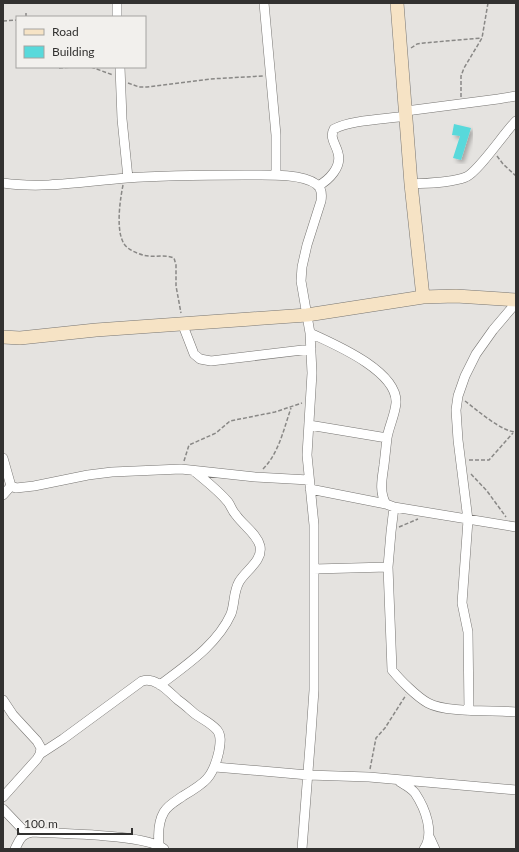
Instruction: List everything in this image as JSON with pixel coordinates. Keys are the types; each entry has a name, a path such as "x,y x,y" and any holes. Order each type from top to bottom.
{"street":[{"path":"117,3 118,16"},
{"path":"264,3 276,134 276,175"},
{"path":"397,3 411,184 423,297"},
{"path":"120,68 126,178"},
{"path":"318,186 327,181 338,163 339,154 333,140 334,129 344,125 406,113 460,104 498,100 516,96"},
{"path":"411,184 440,182 467,176 476,169 516,121"},
{"path":"3,183 44,184 126,178 200,175 276,175 300,178 315,184 318,186 322,194 302,267 301,281 310,333 311,350 312,400 308,455 314,525 314,690 302,849"},
{"path":"3,336 20,338 182,323 307,315 423,297 456,296 516,302"},
{"path":"469,710 468,632 462,602 468,520 456,424 456,410 458,396 465,376 476,354 516,302"},
{"path":"182,323 194,354 200,359 211,361 311,350"},
{"path":"310,333 346,350 371,365 386,380 395,392 396,403 387,438 382,489 383,498 390,505 391,532 388,567 392,670 397,677 428,704 446,708 516,712"},
{"path":"309,425 387,438"},
{"path":"3,458 11,486"},
{"path":"11,486 16,488 34,486 88,474 181,470 255,477 309,480"},
{"path":"160,685 194,660 207,648 232,612 233,598 240,581 260,555 260,548 256,538 218,491 194,471"},
{"path":"3,495 11,486"},
{"path":"310,489 468,520 514,527"},
{"path":"314,569 388,567"},
{"path":"40,754 142,681 154,680 218,731 220,737 215,767 210,776 203,783 173,802 164,812 159,823 158,835 161,847"},
{"path":"3,700 13,715 38,741 41,748 37,760 3,797"},
{"path":"215,767 308,775 369,777 516,790"},
{"path":"398,780 415,793 426,816 430,838 435,849"},
{"path":"3,810 26,833 119,838 151,842 161,847"},
{"path":"15,849 26,833"},
{"path":"424,849 430,838"}],"path":[{"path":"460,104 461,76 464,68 482,38 485,12 488,3"},
{"path":"26,11 26,16"},
{"path":"3,21 16,20"},
{"path":"400,50 408,50 417,44 429,42 482,38"},
{"path":"94,68 114,75 121,80 138,87 210,79 271,76"},
{"path":"492,150 503,164 516,176"},
{"path":"126,178 122,193 120,220 120,232 123,243 128,248 144,255 173,257 176,260 176,286 182,323"},
{"path":"458,396 500,427 508,431 515,432"},
{"path":"181,470 187,448 192,442 208,437 230,421 291,408 312,400"},
{"path":"255,477 266,467 272,458 278,446 291,408"},
{"path":"461,462 489,460 515,432"},
{"path":"461,462 487,491 514,527"},
{"path":"391,532 411,522 436,514"},
{"path":"369,777 376,738 385,728 410,688"}],"building":[{"path":"454,124 471,128 461,160 453,158 460,136 452,135"}]}
